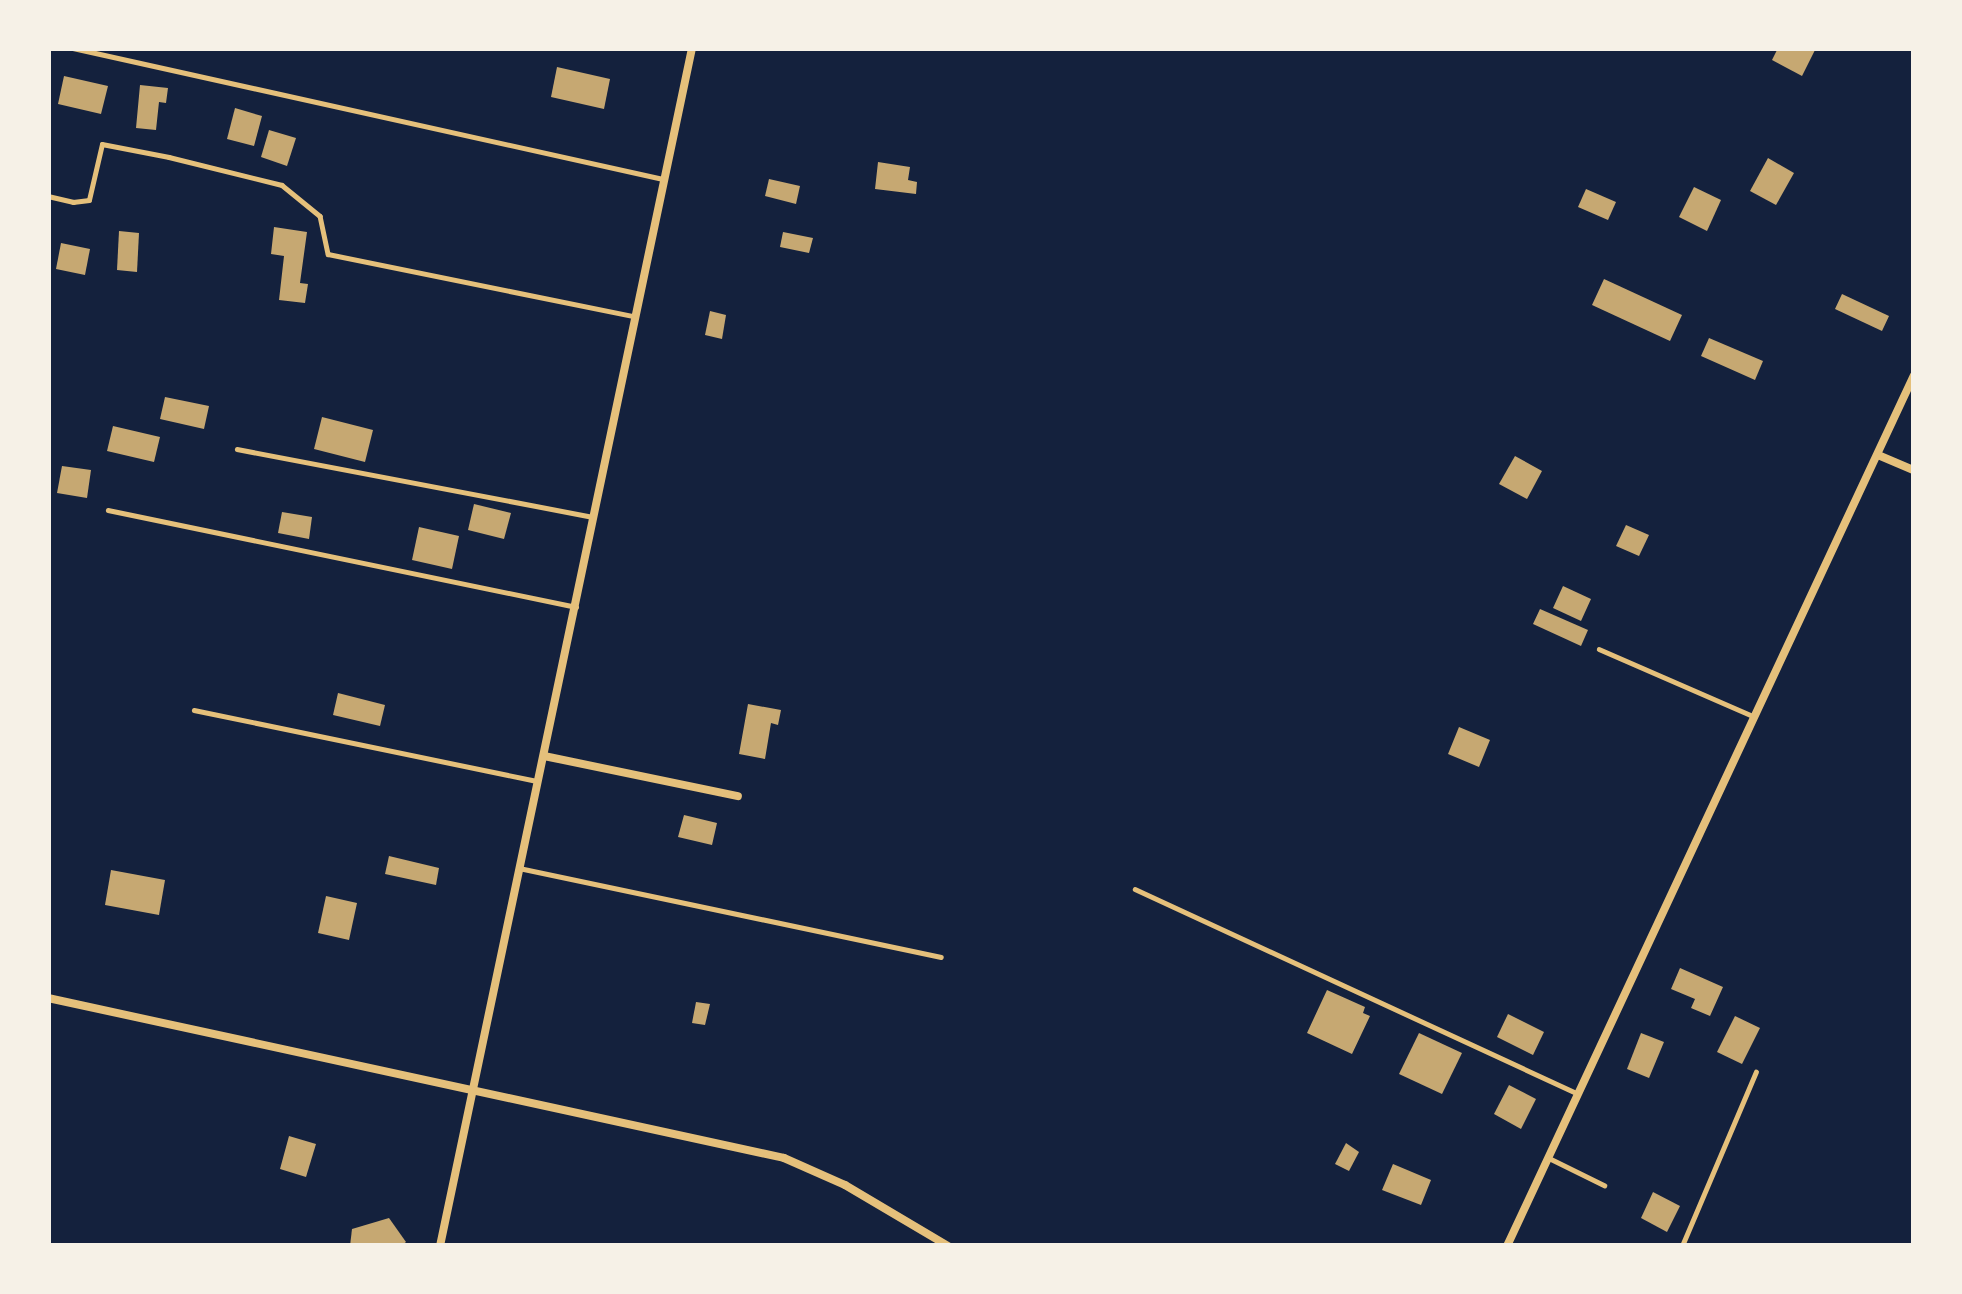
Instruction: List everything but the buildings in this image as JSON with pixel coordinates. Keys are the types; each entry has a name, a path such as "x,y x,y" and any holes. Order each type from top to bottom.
{"street":[{"path":"440,1246 692,48"},
{"path":"1507,1246 1914,375"},
{"path":"1878,455 1914,470"},
{"path":"544,756 738,796"},
{"path":"48,998 794,1161 845,1184 948,1246"}],"lane":[{"path":"73,48 663,179"},
{"path":"48,196 89,200 102,144 169,157 282,185 320,216 328,254 632,316"},
{"path":"237,449 593,517"},
{"path":"108,510 576,607"},
{"path":"1599,649 1753,716"},
{"path":"194,710 538,781"},
{"path":"519,868 941,957"},
{"path":"1135,889 1576,1093"},
{"path":"1682,1246 1756,1072"},
{"path":"1547,1157 1604,1185"}]}
